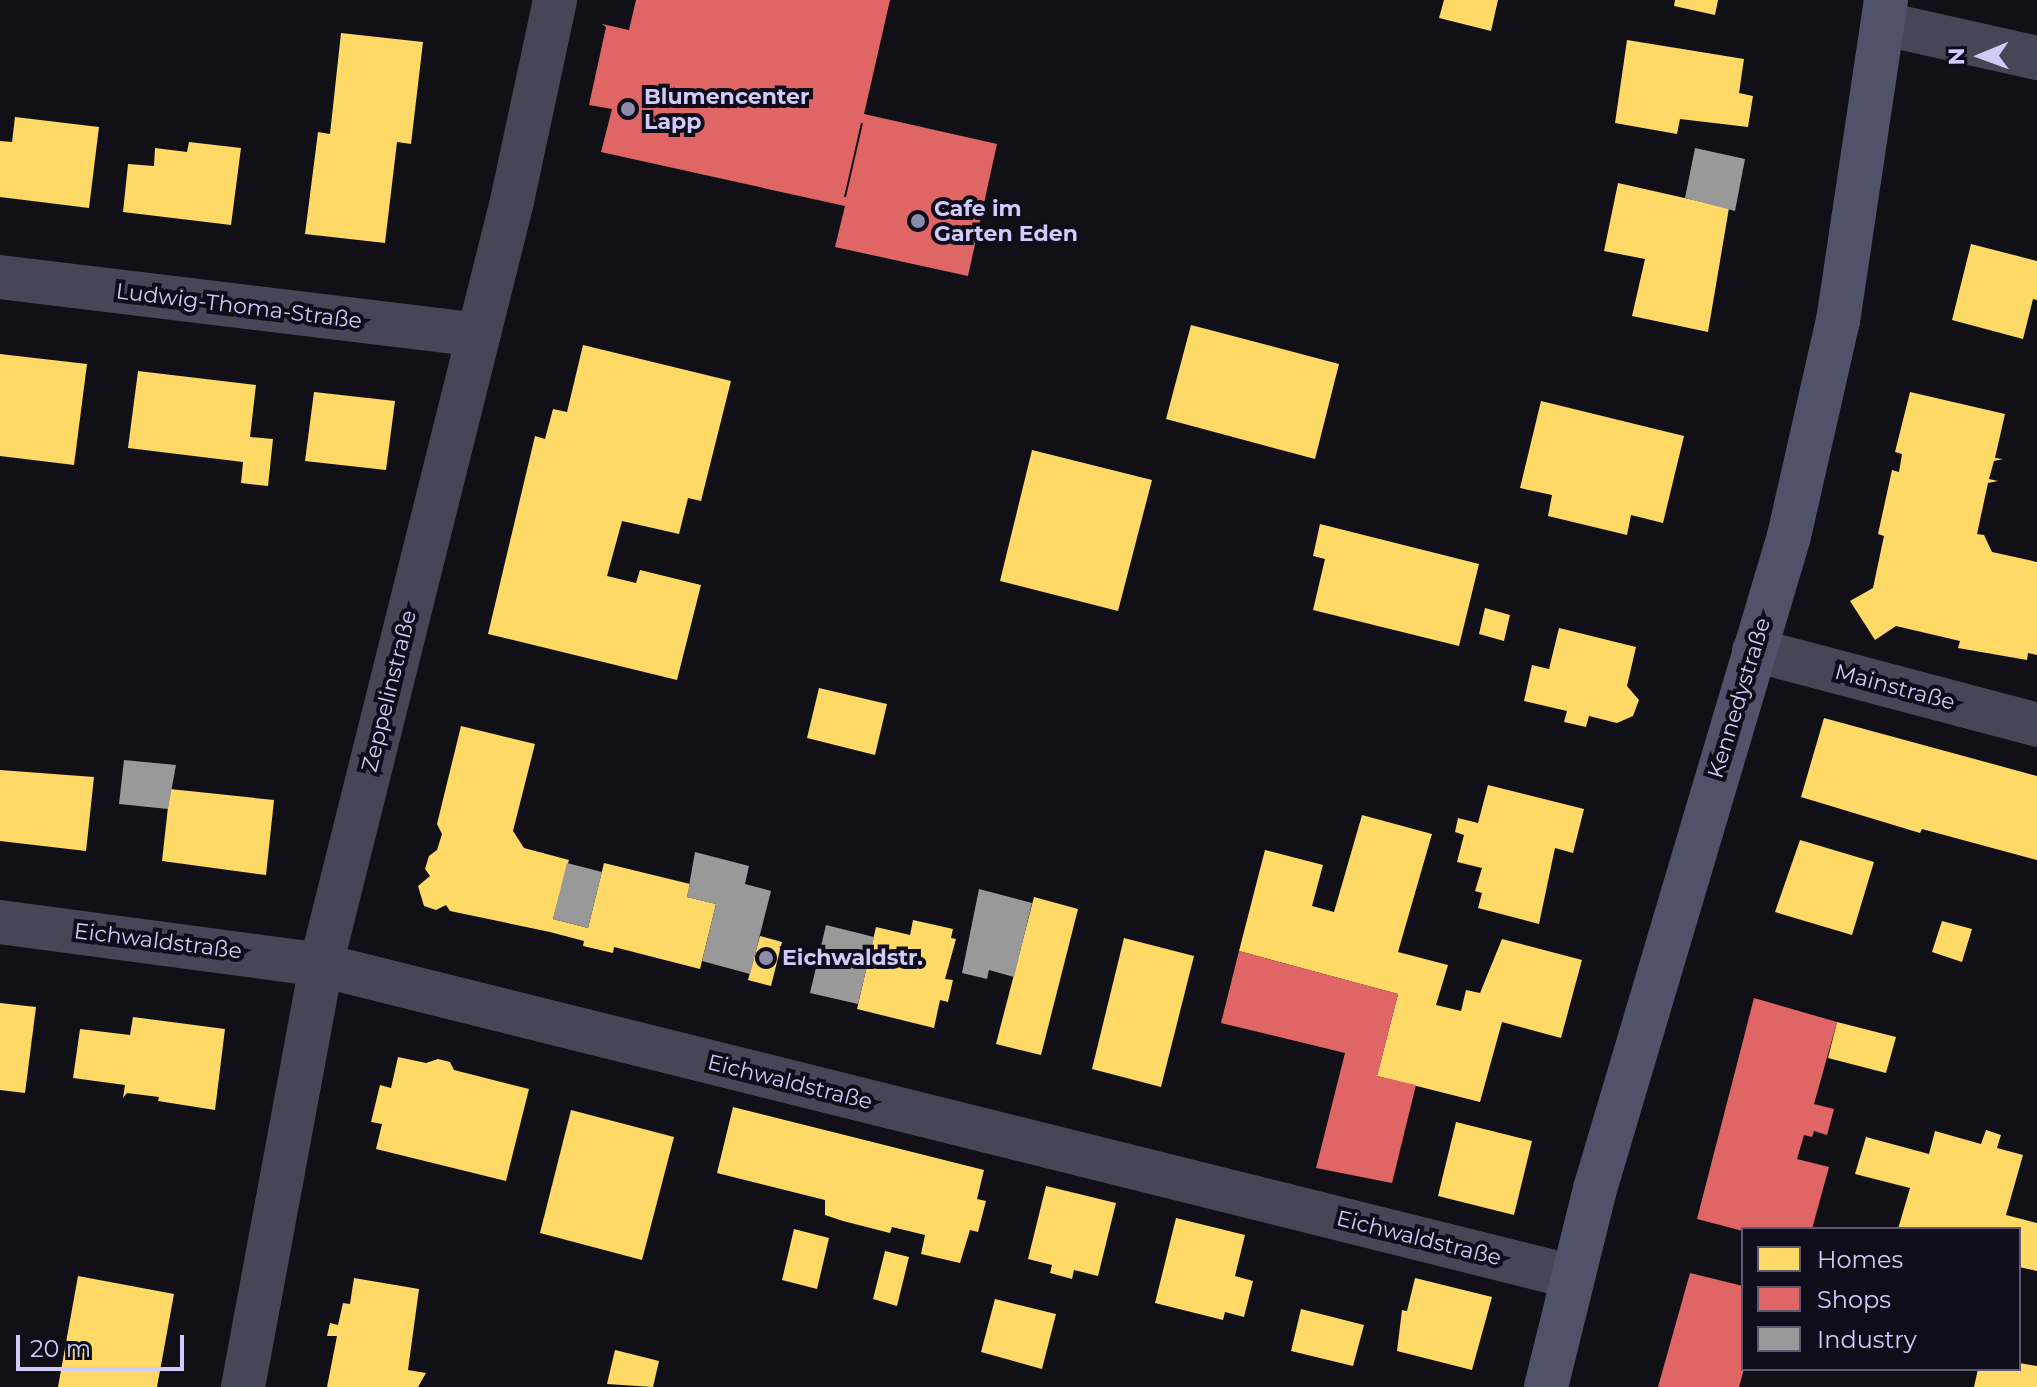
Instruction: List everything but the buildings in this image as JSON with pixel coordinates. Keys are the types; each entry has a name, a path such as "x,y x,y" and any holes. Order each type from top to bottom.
{"main road":[{"name":"Kennedystraße","path":"1546,1387 1573,1277 1789,536 1838,321 1885,12"}],"street":[{"name":"Zeppelinstraße","path":"243,1387 321,965 479,335 555,0"},
{"path":"1885,12 2037,58"},
{"name":"Ludwig-Thoma-Straße","path":"0,277 479,335"},
{"name":"Mainstraße","path":"1754,650 2037,725"},
{"name":"Eichwaldstraße","path":"0,922 321,965 1573,1277"}],"place":[{"name":"Blumencenter Lapp","path":"628,109"},
{"name":"Cafe im Garten Eden","path":"918,221"},
{"name":"Eichwaldstr.","path":"766,958"}]}
